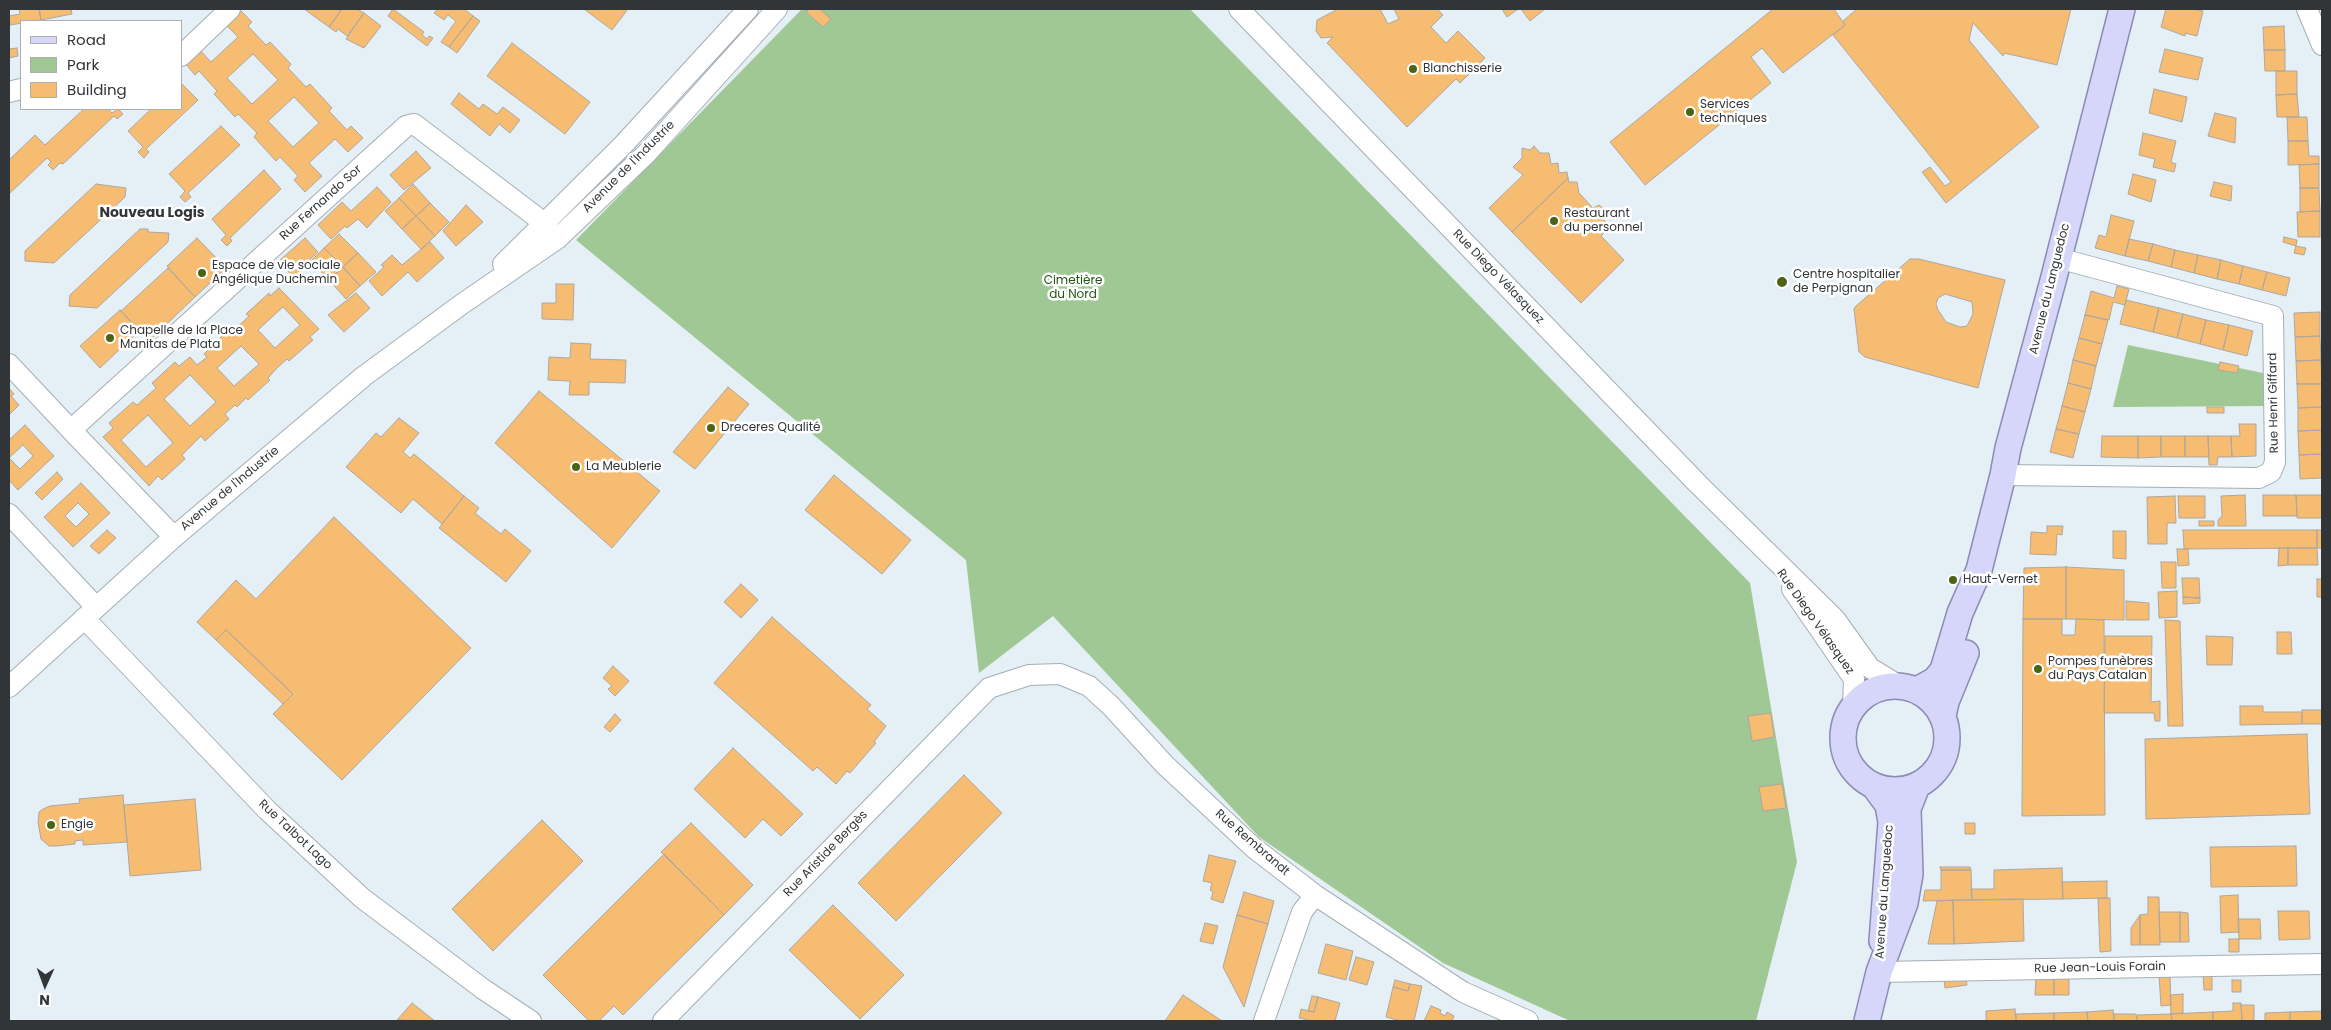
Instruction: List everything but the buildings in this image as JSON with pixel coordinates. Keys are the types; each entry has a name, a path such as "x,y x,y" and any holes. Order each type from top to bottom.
{"main road":[{"name":"Avenue du Languedoc","path":"1908,688 1935,680 1943,670 1960,613 1979,570 2008,448 2122,9"},
{"name":"Avenue du Languedoc","path":"1943,716 1946,702 1957,679 1968,647 1978,606 1979,570"},
{"path":"1881,687 1908,688 1928,696 1943,716 1947,729 1948,743 1944,756 1938,768 1929,778 1917,786 1896,790 1874,786 1859,776 1848,762 1843,746 1846,718 1853,706 1866,694 1881,687"},
{"name":"Avenue du Languedoc","path":"1874,786 1888,805 1891,822 1879,972"},
{"name":"Avenue du Languedoc","path":"1867,1021 1879,972 1905,903 1910,874 1908,809 1917,786"}],"street":[{"path":"182,55 230,9"},
{"name":"Avenue de l'Industrie","path":"550,232 623,145 748,9"},
{"name":"Avenue de l'Industrie","path":"9,687 174,537 364,376 462,304 646,154 776,9"},
{"name":"Rue Diego Vélasquez","path":"1239,9 1698,484 1759,542 1835,620 1870,668 1908,688"},
{"path":"2307,9 2322,45"},
{"path":"682,81 698,96"},
{"name":"Rue Fernando Sor","path":"71,430 406,126 414,124 535,216 550,232"},
{"name":"Rue Henri Giffard","path":"2003,475 2259,478 2272,472 2275,462 2272,316 2058,258"},
{"path":"9,364 174,537"},
{"name":"Rue Talbot Lago","path":"9,514 90,613 267,810 362,898 483,989 531,1021"},
{"name":"Rue Diego Vélasquez","path":"1759,542 1854,679 1853,706"},
{"name":"Rue Rembrandt","path":"989,688 1029,675 1060,674 1089,686 1111,706 1165,765 1254,848 1315,895 1463,992 1528,1021"},
{"name":"Rue Aristide Bergès","path":"664,1021 989,688"},
{"path":"1264,1021 1302,912 1315,895"},
{"name":"Rue Jean-Louis Forain","path":"1879,972 2322,964"}],"green space":[{"name":"Cimetière du Nord","path":"802,9 1190,9 1750,583 1797,862 1756,1021 1570,1021 1443,963 1259,837 1053,616 979,673 966,560 576,240"},
{"path":"2128,345 2263,373 2265,406 2113,407"}],"place":[{"name":"Blanchisserie","path":"1413,69"},
{"name":"Services techniques","path":"1690,112"},
{"name":"Restaurant du personnel","path":"1554,221"},
{"name":"Espace de vie sociale Angélique Duchemin","path":"202,273"},
{"name":"Centre hospitalier de Perpignan","path":"1782,282"},
{"name":"Chapelle de la Place Manitas de Plata","path":"110,338"},
{"name":"Dreceres Qualité","path":"711,428"},
{"name":"La Meublerie","path":"576,467"},
{"name":"Haut-Vernet","path":"1953,580"},
{"name":"Pompes funèbres du Pays Catalan","path":"2038,669"},
{"name":"Engie","path":"51,825"}],"district":[{"name":"Nouveau Logis","path":"152,213"}]}
